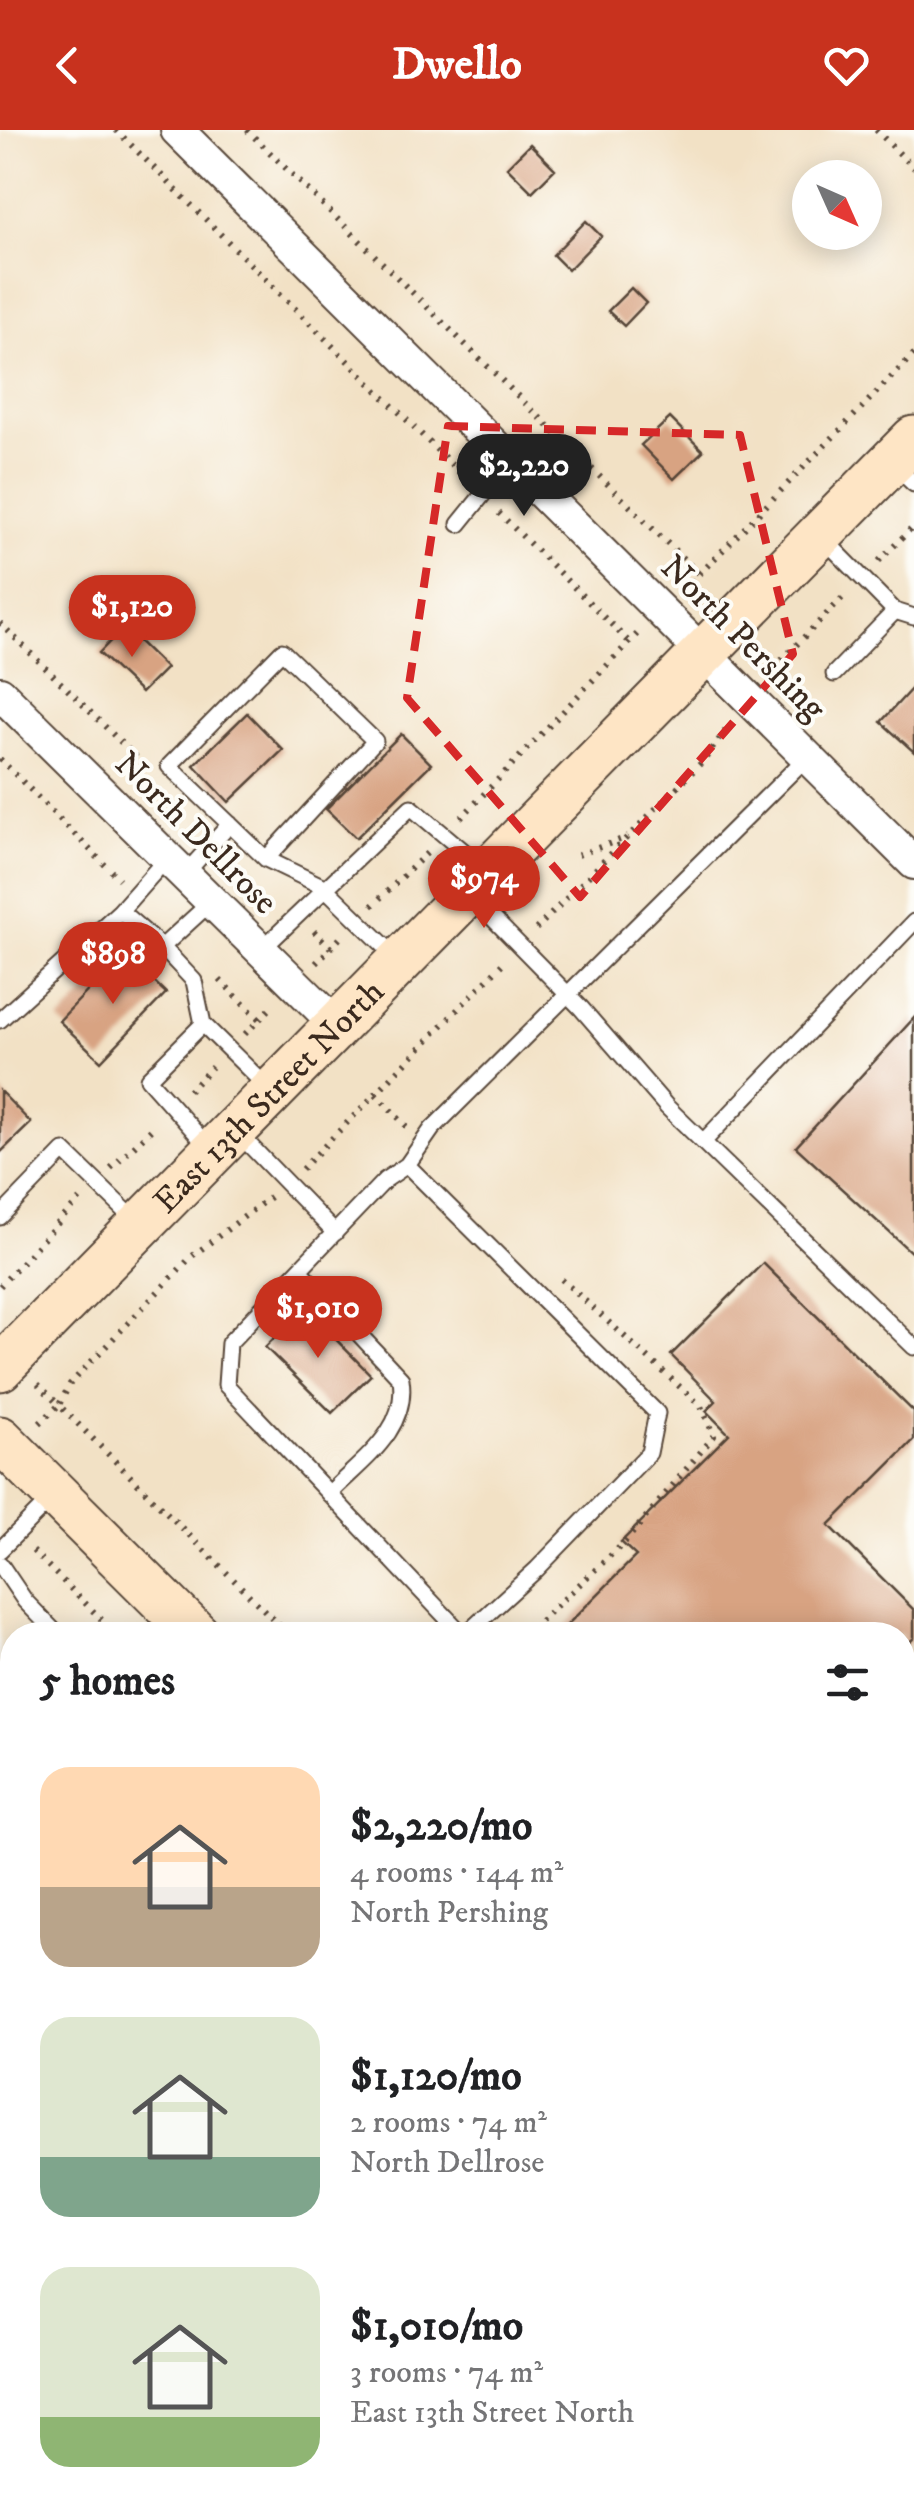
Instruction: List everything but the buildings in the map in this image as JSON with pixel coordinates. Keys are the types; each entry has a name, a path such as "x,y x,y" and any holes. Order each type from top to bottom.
{"main road":[{"name":"East 13th Street North","path":"6,1362 820,536 906,462"},
{"path":"0,1440 184,1622"}],"street":[{"name":"North Pershing","path":"177,130 913,860"},
{"name":"North Dellrose","path":"0,694 338,1026"}],"lane":[{"path":"459,524 510,461"},
{"path":"820,536 895,611 914,617"},
{"path":"834,674 895,611"},
{"path":"266,859 375,741 282,650 169,766 266,859 324,887 401,962"},
{"path":"452,1622 226,1386 229,1343 334,1233 407,1165 432,1129 808,757"},
{"path":"260,950 411,807 479,883 520,946 703,1142 914,1346"},
{"path":"0,1020 120,911 230,824"},
{"path":"162,947 211,902"},
{"path":"120,911 194,981 203,1024 273,1092"},
{"path":"703,1142 914,922"},
{"path":"203,1024 148,1078 225,1141 288,1184 334,1233"},
{"path":"0,1217 64,1151 141,1226"},
{"path":"407,1165 657,1413 648,1452 538,1570 479,1622"},
{"path":"299,1270 401,1380 403,1391 404,1402 394,1427 329,1494"},
{"path":"0,1550 56,1495"},
{"path":"0,1564 25,1601 45,1622"}],"path":[{"path":"116,130 629,642"},
{"path":"247,130 700,575"},
{"path":"876,130 914,168"},
{"path":"58,1405 70,1384 191,1257 288,1184 705,759 746,696 914,526"},
{"path":"578,855 629,837"},
{"path":"6,1362 58,1405 276,1622"},
{"path":"16,1534 104,1622"}],"highlighted area":[{"path":"448,426 740,435 793,654 580,897 407,698"}]}
